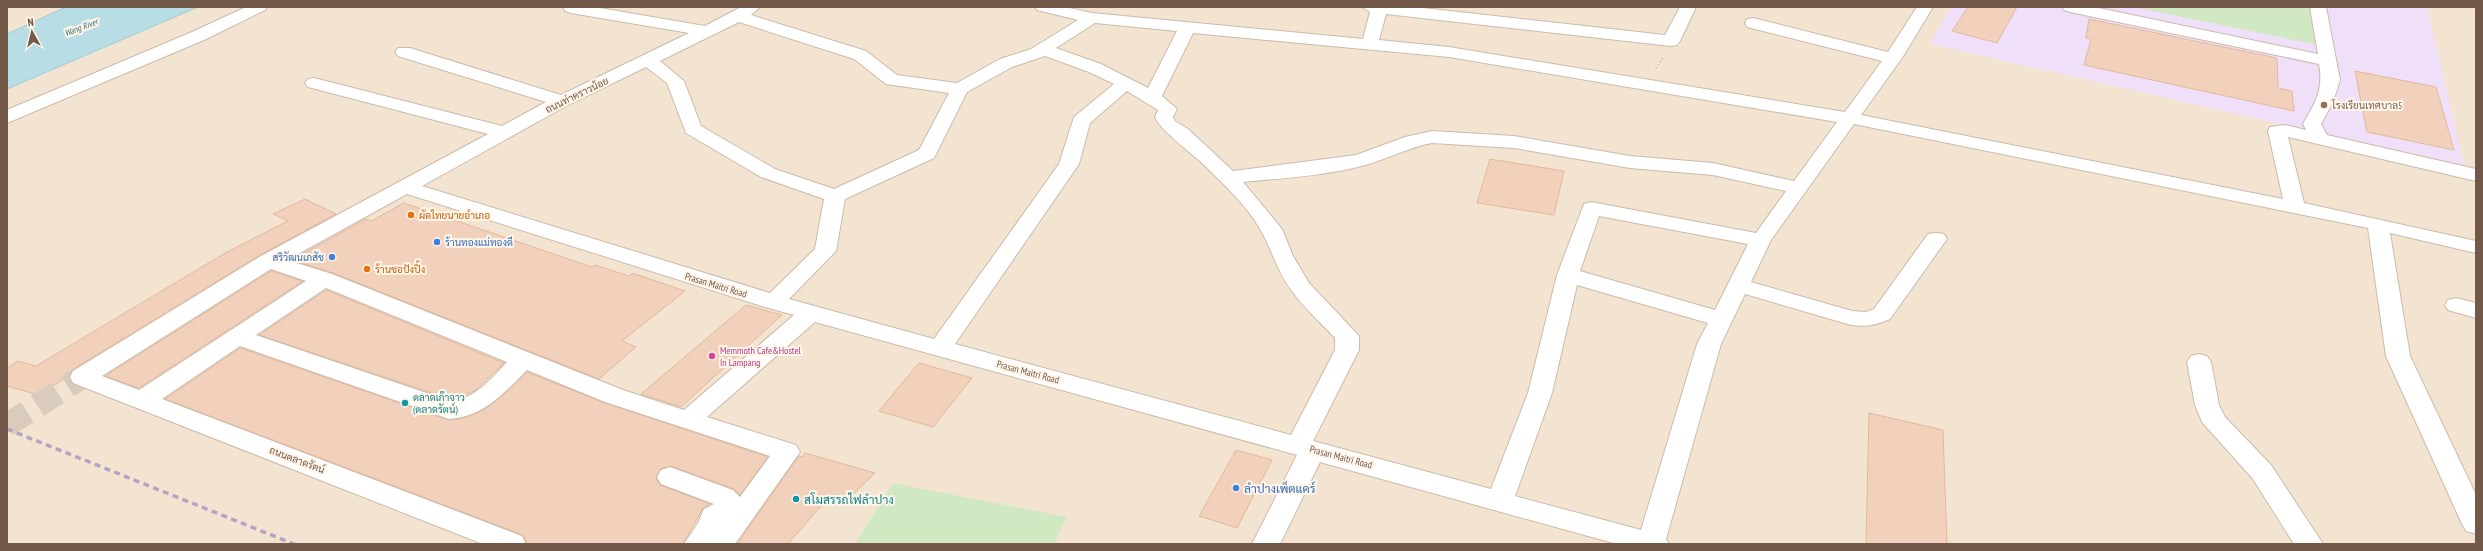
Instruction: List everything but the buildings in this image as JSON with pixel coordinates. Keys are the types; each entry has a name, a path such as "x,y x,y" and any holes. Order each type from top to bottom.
{"street":[{"path":"7,117 198,36 259,7"},
{"path":"1043,7 1187,27 1448,52 1647,84 1850,118 2378,224 2476,247"},
{"path":"1370,44 1375,7 1671,42 1688,7"},
{"path":"2070,7 2328,61"},
{"path":"2318,7 2331,80 2328,91 2312,124 2320,139"},
{"path":"571,8 706,32"},
{"path":"1653,543 1709,344 1738,285 1761,240 1893,58 1921,8"},
{"path":"745,11 860,55 892,80 960,89"},
{"name":"ถนนท่าคราวน้อย","path":"82,377 269,261 562,101 706,32 745,11"},
{"path":"648,60 675,81 693,129 768,173 834,196 927,154 960,89 1006,63 1042,49 1082,13"},
{"path":"1753,23 1893,58"},
{"path":"1152,97 1187,27"},
{"path":"1042,49 1095,68 1152,97 1168,109 1164,117 1167,124 1181,133 1228,177 1255,207 1271,229 1282,256 1300,287 1347,336 1347,350 1266,544"},
{"path":"404,52 562,101"},
{"path":"314,83 504,132"},
{"path":"940,348 1069,164 1081,121 1125,84"},
{"path":"2294,207 2277,131 2285,131 2476,175"},
{"path":"1228,177 1284,172 1359,161 1388,152 1412,141 1432,137 1514,142 1630,162 1713,169 1799,188"},
{"name":"Prasan Maitri Road","path":"405,187 811,313 1653,543"},
{"path":"773,302 825,251 834,196"},
{"path":"1500,500 1540,393 1568,275 1591,208 1761,240"},
{"path":"2378,224 2398,356 2476,524"},
{"path":"1738,285 1851,318 1868,320 1882,314 1936,239"},
{"path":"269,261 324,278 614,396 787,452 720,544"},
{"path":"1568,275 1721,319"},
{"path":"142,400 324,278"},
{"path":"689,420 811,313"},
{"path":"238,337 449,410 460,411 483,397 523,360"},
{"path":"2199,362 2207,404 2215,422 2262,472 2309,544"},
{"name":"ถนนตลาดรัตน์","path":"82,377 512,544"},
{"path":"670,477 728,500 730,508 714,516 711,527 698,544"}],"path":[{"path":"1647,84 1671,42"}],"shaded area":[{"path":"7,7 2476,7 2476,544 7,544"},
{"name":"โรงเรียนเทศบาล5","path":"1951,7 2427,7 2464,166 1930,44"}],"green space":[{"path":"2133,7 2315,7 2318,45"},
{"path":"893,483 1067,517 1054,544 855,544"}],"water":[{"name":"Wang River","path":"66,7 198,7 7,89 7,34"}],"tunnel":[{"path":"7,425 82,377"}],"railway":[{"path":"7,429 294,544"}],"place":[{"name":"โรงเรียนเทศบาล5","path":"2324,105"},
{"name":"ผัดไทยนายอำเภอ","path":"411,215"},
{"name":"ร้านทองแม่ทองดี","path":"437,242"},
{"name":"สริวัฒนเภสัช","path":"332,257"},
{"name":"ร้านชอปังปิ้ง","path":"367,269"},
{"name":"Memmoth Cafe&Hostel In Lampang","path":"712,356"},
{"name":"ตลาดเก๊าจาว (ตลาดรัตน์)","path":"405,403"},
{"name":"ลำปางเพ็ตแคร์","path":"1236,488"},
{"name":"สโมสรรถไฟลำปาง","path":"796,499"}]}
